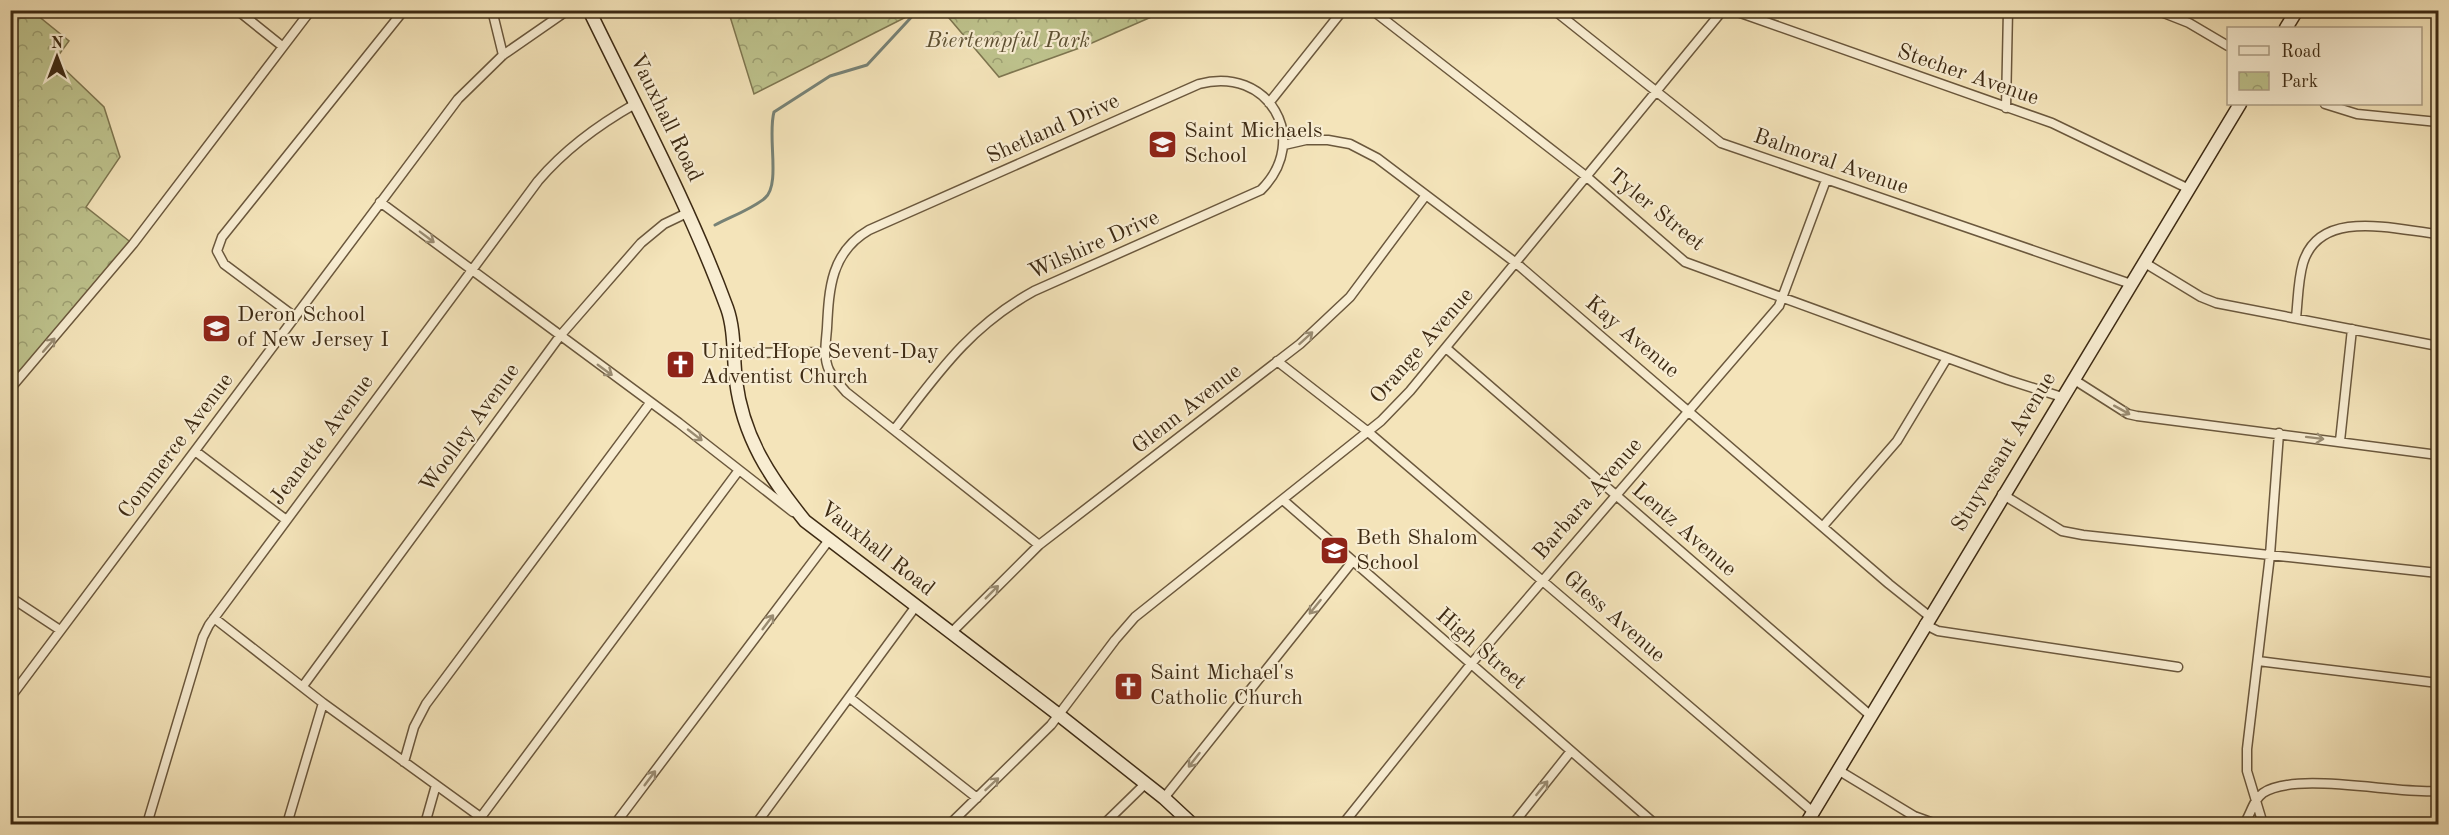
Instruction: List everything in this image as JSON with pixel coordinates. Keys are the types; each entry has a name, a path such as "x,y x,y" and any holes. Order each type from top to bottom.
{"street":[{"path":"237,10 282,46"},
{"path":"10,389 105,279 311,10"},
{"path":"295,317 224,264 217,251 222,237 404,10"},
{"path":"492,10 503,55"},
{"name":"Commerce Avenue","path":"10,698 458,99 503,55 567,10"},
{"name":"Vauxhall Road","path":"589,10 689,212 729,312 739,406 746,429 762,464 806,521 1059,715 1164,798 1192,825"},
{"path":"1284,145 1282,125 1269,102 1343,10"},
{"name":"Tyler Street","path":"1372,10 1587,177 1685,262 1947,358 2062,396"},
{"name":"Balmoral Avenue","path":"1554,10 1657,90 1715,140 2131,284"},
{"name":"Orange Avenue","path":"950,825 1030,748 1059,715 1114,640 1136,616 1283,500 1410,392 1723,10"},
{"name":"Stecher Avenue","path":"1732,10 2052,123 2187,188"},
{"path":"2006,108 2008,10"},
{"path":"2156,10 2189,24 2227,45"},
{"path":"2287,27 2297,10"},
{"name":"Shetland Drive","path":"825,352 829,286 833,271 845,250 869,230 1199,84 1231,81 1250,86 1269,102"},
{"name":"Jeanette Avenue","path":"147,825 203,637 214,618 285,519 556,160 582,137 635,104"},
{"name":"Stuyvesant Avenue","path":"1806,825 2002,494 2239,105"},
{"path":"2328,105 2357,114 2439,122"},
{"name":"Kay Avenue","path":"1284,145 1317,140 1350,144 1377,158 1516,263 1824,525 1927,620"},
{"name":"Wilshire Drive","path":"894,430 955,351 990,318 1034,291 1258,193 1278,170 1284,145"},
{"name":"Barbara Avenue","path":"1343,825 1471,664 1784,297 1826,180"},
{"name":"Glenn Avenue","path":"951,633 1040,545 1277,361 1350,297 1426,195"},
{"path":"380,202 806,521"},
{"name":"Woolley Avenue","path":"303,686 560,336 641,243 664,224 689,212"},
{"path":"2296,318 2306,255 2311,246 2327,232 2353,226 2439,234"},
{"path":"2145,262 2201,297 2216,303 2439,346"},
{"path":"2340,441 2352,329"},
{"name":"Lentz Avenue","path":"1446,348 1871,716"},
{"path":"733,353 825,352 829,370 846,392 1040,545"},
{"path":"1824,525 1897,441 1947,358"},
{"name":"Gless Avenue","path":"1277,361 1367,430 1813,812"},
{"path":"2073,379 2128,414 2137,416 2439,455"},
{"path":"404,762 414,727 426,704 650,403"},
{"path":"2263,825 2247,771 2247,749 2270,555 2279,434"},
{"path":"195,450 285,519"},
{"path":"481,817 739,470"},
{"path":"2002,494 2062,531 2439,573"},
{"name":"High Street","path":"1283,500 1655,825"},
{"path":"615,825 830,540"},
{"path":"1164,798 1352,562"},
{"path":"10,597 60,630"},
{"path":"756,825 916,606"},
{"path":"214,618 323,703 490,825"},
{"path":"1927,620 1938,631 2178,667"},
{"path":"2258,661 2439,683"},
{"path":"850,698 977,798"},
{"path":"287,825 323,703"},
{"path":"1513,825 1571,751"},
{"path":"1838,770 1914,816 1936,825"},
{"path":"2244,825 2255,801 2270,790 2304,782 2402,791 2439,791"},
{"path":"1104,825 1144,784"},
{"path":"425,825 436,786"}],"green space":[{"name":"Biertempful Park","path":"728,10 918,10 918,11 754,94"},
{"path":"11,11 32,11 69,41 55,60 104,107 120,157 86,207 133,244 11,391 10,115 18,106 11,100"},
{"name":"Biertempful Park","path":"943,11 1165,11 1085,46 999,77"}],"waterway":[{"path":"715,225 754,206 770,191 773,171 772,122 774,112 830,76 867,65 918,10"}],"place":[{"name":"Saint Michaels School","path":"1163,144"},
{"name":"Deron School of New Jersey I","path":"216,328"},
{"name":"United Hope Sevent-Day Adventist Church","path":"680,365"},
{"name":"Beth Shalom School","path":"1335,551"},
{"name":"Saint Michael's Catholic Church","path":"1129,686"}]}
